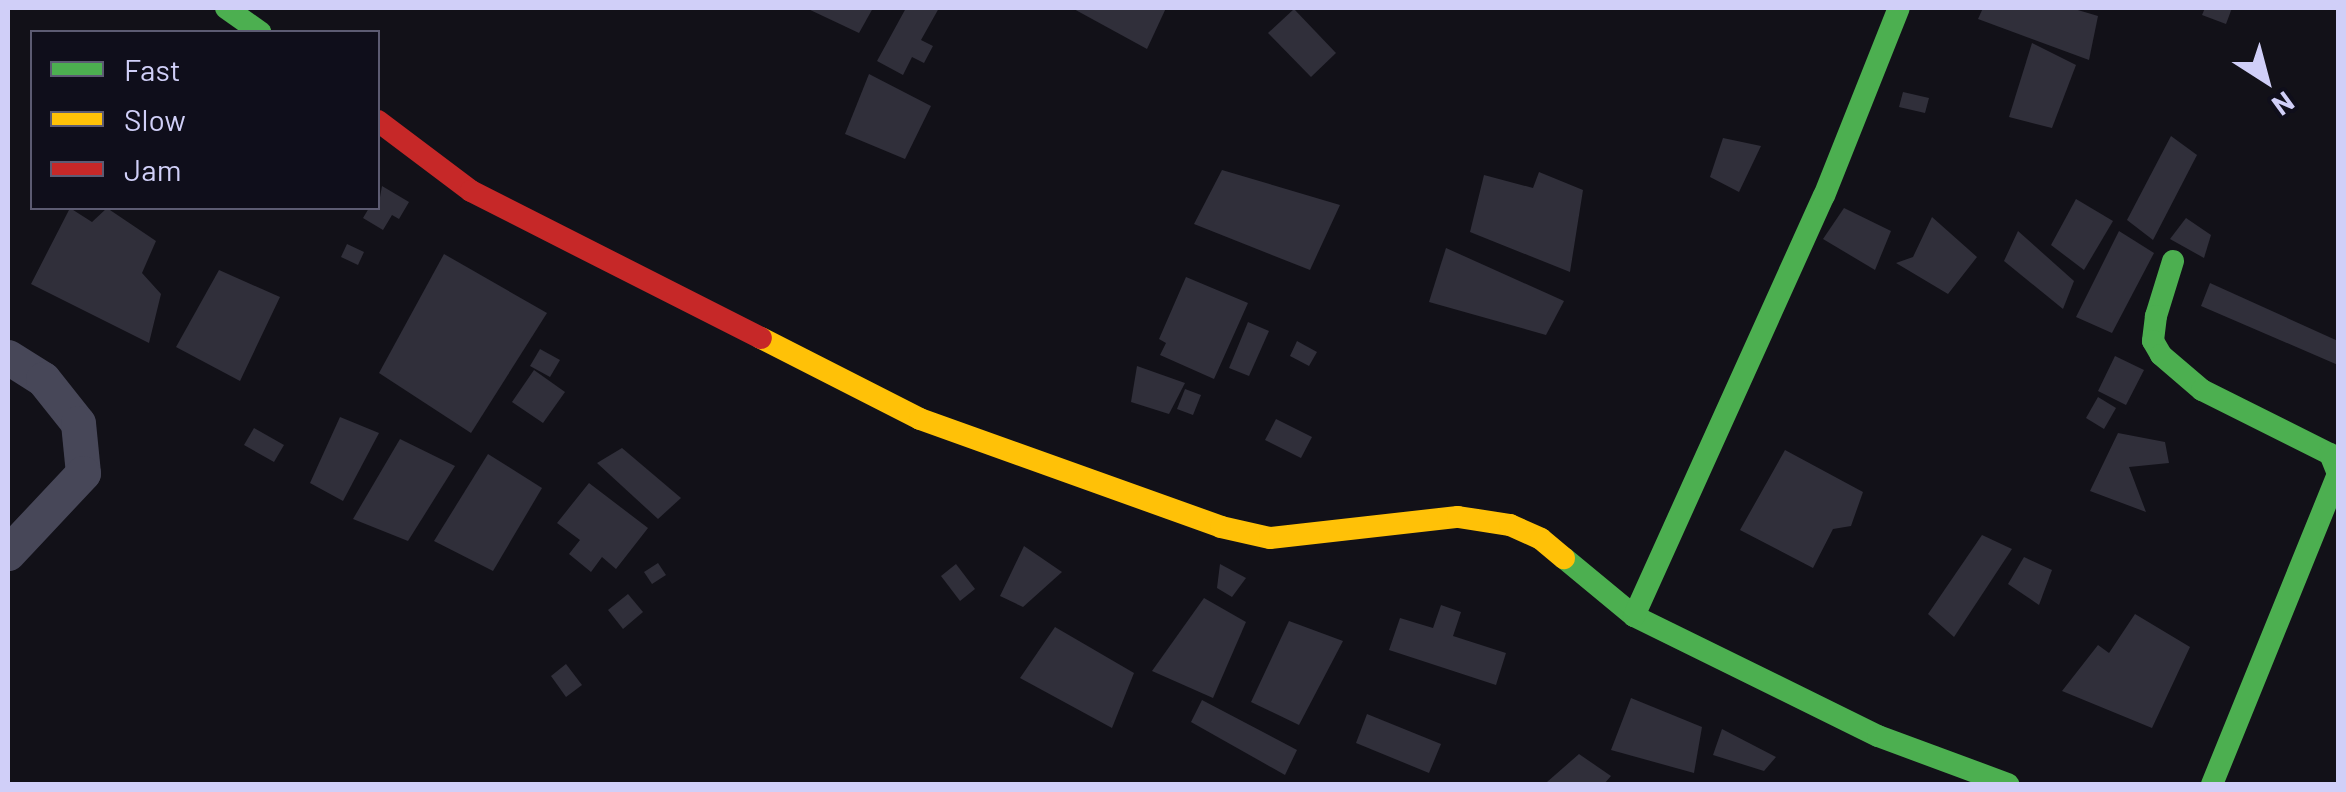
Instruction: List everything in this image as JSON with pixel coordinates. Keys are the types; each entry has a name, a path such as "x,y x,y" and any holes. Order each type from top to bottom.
{"street":[{"path":"226,8 257,30"},
{"path":"1634,616 1824,196 1900,8"},
{"path":"380,123 471,191 920,418 1221,527 1270,538 1458,517 1510,525 1541,539 1634,616 1878,736 2008,784"},
{"path":"2173,262 2156,316 2153,341 2161,355 2202,390 2330,454 2338,474 2212,784"},
{"path":"8,358 43,379 78,422 82,473 8,553"}],"building":[{"path":"806,8 873,8 859,33"},
{"path":"906,8 939,8 921,40 933,46 924,63 912,57 903,75 877,61"},
{"path":"1072,8 1166,8 1147,49"},
{"path":"1983,8 2071,8 2098,16 2089,60 1978,19"},
{"path":"2205,8 2232,8 2226,24 2202,15"},
{"path":"1294,9 1336,53 1311,77 1268,33"},
{"path":"2032,43 2076,65 2052,128 2009,117"},
{"path":"869,74 931,106 905,159 845,134"},
{"path":"1903,92 1929,98 1925,113 1899,107"},
{"path":"2171,136 2197,155 2153,240 2127,220"},
{"path":"1723,138 1761,146 1739,192 1710,177"},
{"path":"1222,170 1340,205 1310,270 1194,224"},
{"path":"1539,172 1583,190 1570,272 1470,232 1484,175 1533,188"},
{"path":"382,186 409,202 399,219 392,215 383,230 363,218 368,210 380,210"},
{"path":"2076,199 2113,221 2084,270 2051,245"},
{"path":"1844,208 1891,231 1875,270 1823,239"},
{"path":"69,210 92,222 110,210 156,241 142,273 161,294 149,343 31,284"},
{"path":"1932,217 1977,257 1948,294 1896,263 1913,257"},
{"path":"2186,218 2211,235 2204,258 2170,239"},
{"path":"2018,231 2074,281 2063,309 2004,261"},
{"path":"2119,231 2154,253 2112,333 2076,317"},
{"path":"347,244 364,252 358,265 341,257"},
{"path":"1446,248 1564,301 1546,335 1429,302"},
{"path":"444,254 547,313 471,433 379,373"},
{"path":"219,270 280,297 240,381 176,347"},
{"path":"1186,277 1248,303 1214,379 1160,355 1166,343 1159,339"},
{"path":"2210,283 2338,341 2338,365 2201,306"},
{"path":"1248,322 1269,331 1249,376 1229,368"},
{"path":"1297,341 1317,352 1309,366 1290,356"},
{"path":"540,349 560,360 550,377 530,366"},
{"path":"2115,356 2144,370 2126,405 2098,391"},
{"path":"1137,366 1185,383 1169,414 1131,402"},
{"path":"534,370 565,392 543,423 512,402"},
{"path":"1185,389 1201,395 1193,415 1177,409"},
{"path":"2098,397 2116,408 2104,429 2086,418"},
{"path":"340,417 379,433 343,501 310,483"},
{"path":"1276,419 1312,437 1301,458 1265,440"},
{"path":"254,428 284,445 274,462 244,445"},
{"path":"2118,433 2165,442 2169,463 2129,467 2146,512 2090,491"},
{"path":"400,439 455,466 408,541 353,519"},
{"path":"622,448 681,498 658,519 597,463"},
{"path":"1785,450 1863,492 1851,526 1833,529 1813,568 1740,530"},
{"path":"488,454 542,488 493,571 434,541"},
{"path":"589,483 648,528 616,569 602,557 591,572 569,554 580,540 557,523"},
{"path":"1982,535 2012,549 1954,637 1928,614"},
{"path":"1024,546 1062,572 1023,607 1000,596"},
{"path":"2024,557 2052,570 2039,605 2008,584"},
{"path":"658,563 666,575 652,584 644,572"},
{"path":"956,564 975,589 960,601 941,576"},
{"path":"1220,564 1246,578 1232,597 1217,588"},
{"path":"628,594 643,612 623,629 608,610"},
{"path":"1204,598 1246,622 1213,698 1152,671"},
{"path":"1441,605 1461,612 1453,636 1506,653 1496,685 1389,650 1400,618 1433,628"},
{"path":"2135,614 2190,647 2152,728 2062,691 2098,645 2109,653"},
{"path":"1289,621 1343,641 1299,725 1251,702"},
{"path":"1055,627 1134,673 1112,728 1020,678"},
{"path":"566,664 582,685 566,697 551,676"},
{"path":"1631,698 1702,727 1694,773 1611,750"},
{"path":"1202,700 1297,750 1285,775 1191,722"},
{"path":"1367,714 1441,744 1429,773 1356,743"},
{"path":"1722,729 1776,757 1764,771 1713,755"},
{"path":"1579,754 1611,776 1604,784 1547,782"}],"traffic: fast":[{"path":"226,8 257,30"},
{"path":"1634,616 1824,196 1899,8"},
{"path":"2173,261 2156,316 2153,341 2161,355 2202,390 2330,454 2338,474 2212,784"},
{"path":"1564,558 1634,616 1878,736 2008,784"}],"traffic: slow":[{"path":"761,338 920,419 1221,527 1270,538 1458,517 1510,525 1541,539 1564,558"}],"traffic: jam":[{"path":"380,123 471,191 761,338"}]}
